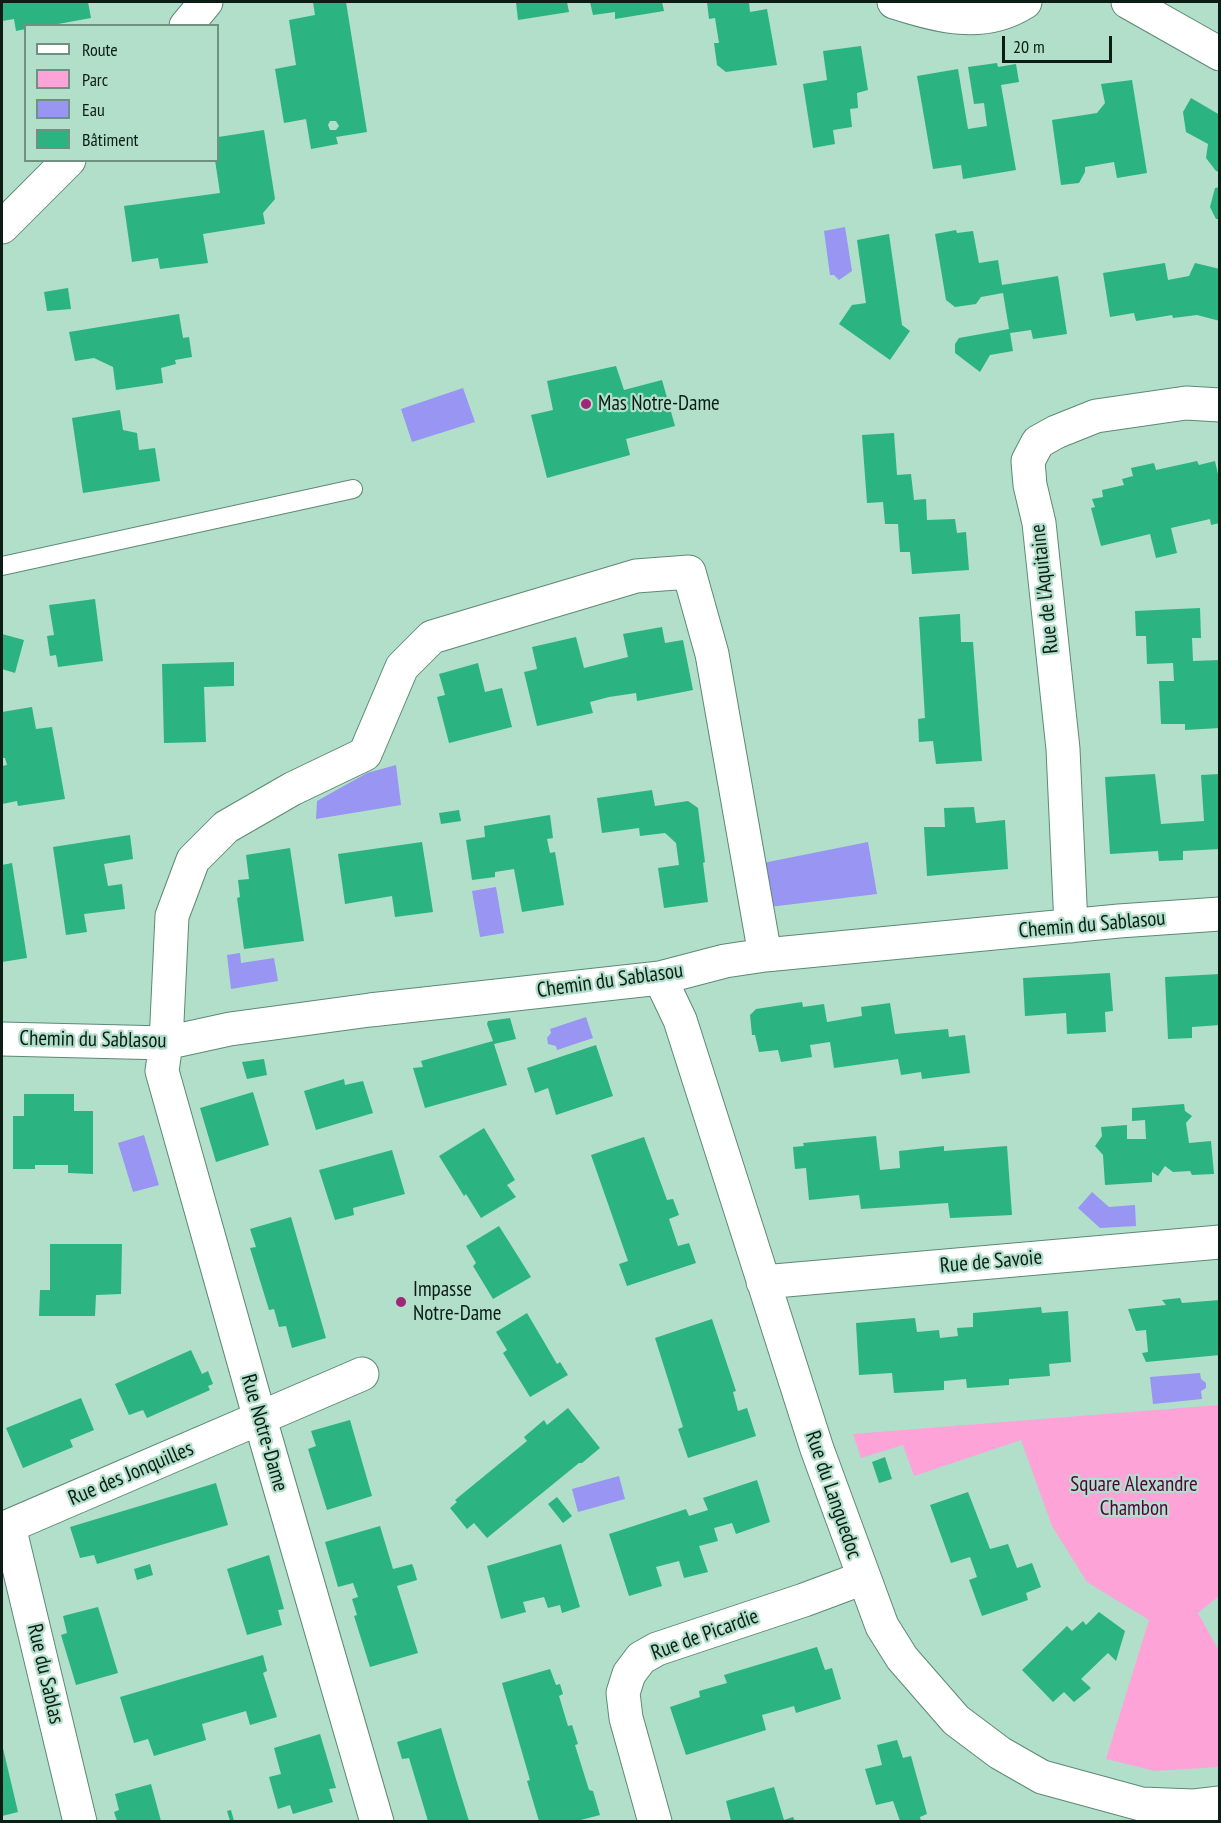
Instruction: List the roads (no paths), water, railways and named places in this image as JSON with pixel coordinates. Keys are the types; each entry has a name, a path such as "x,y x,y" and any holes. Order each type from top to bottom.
{"street":[{"path":"188,24 206,2"},
{"path":"894,2 956,18 988,17 1012,10 1026,2"},
{"path":"1128,2 1220,54"},
{"path":"2,227 67,162"},
{"name":"Rue de l'Aquitaine","path":"1071,926 1063,748 1039,523 1030,485 1028,461 1038,442 1096,416 1186,403 1220,405"},
{"name":"Rue Notre-Dame","path":"377,1821 162,1071 166,1043 172,916 193,860 226,826 292,789 365,754 402,667 432,637 636,576 689,572 712,654 765,955"},
{"name":"Chemin du Sablasou","path":"2,1039 166,1043 230,1029 381,1009 660,978 725,961 765,955 1220,914"},
{"name":"Rue du Languedoc","path":"660,978 680,1020 817,1449 882,1626 902,1658 956,1720 1000,1753 1042,1777 1141,1804 1194,1806 1220,1803"},
{"name":"Rue de Savoie","path":"763,1282 1220,1242"},
{"path":"260,1419 362,1374"},
{"name":"Rue des Jonquilles","path":"5,1528 260,1419"},
{"name":"Rue du Sablas","path":"5,1528 80,1821"},
{"name":"Rue de Picardie","path":"655,1821 626,1718 623,1693 629,1674 641,1658 657,1649 863,1578"}],"lane":[{"path":"2,566 353,489"}],"water":[{"path":"845,227 852,271 839,280 834,275 830,275 824,231"},
{"path":"463,388 475,422 412,442 401,409"},
{"path":"396,765 401,805 316,819 317,801 367,773"},
{"path":"868,842 877,894 769,907 763,863"},
{"path":"496,887 504,933 480,937 472,891"},
{"path":"240,953 241,963 274,958 278,981 231,989 227,955"},
{"path":"586,1017 593,1038 557,1050 556,1046 548,1044 550,1029"},
{"path":"144,1135 159,1185 133,1192 118,1143"},
{"path":"1092,1192 1109,1207 1135,1205 1136,1226 1100,1228 1078,1208"},
{"path":"1200,1373 1201,1379 1206,1383 1206,1388 1201,1391 1202,1399 1153,1404 1150,1377"},
{"path":"619,1476 625,1499 578,1512 572,1489"}],"place":[{"name":"Mas Notre-Dame","path":"586,404"},
{"name":"Impasse Notre-Dame","path":"401,1302"}],"park label":[{"name":"Square Alexandre Chambon","path":"1134,1497"}]}
